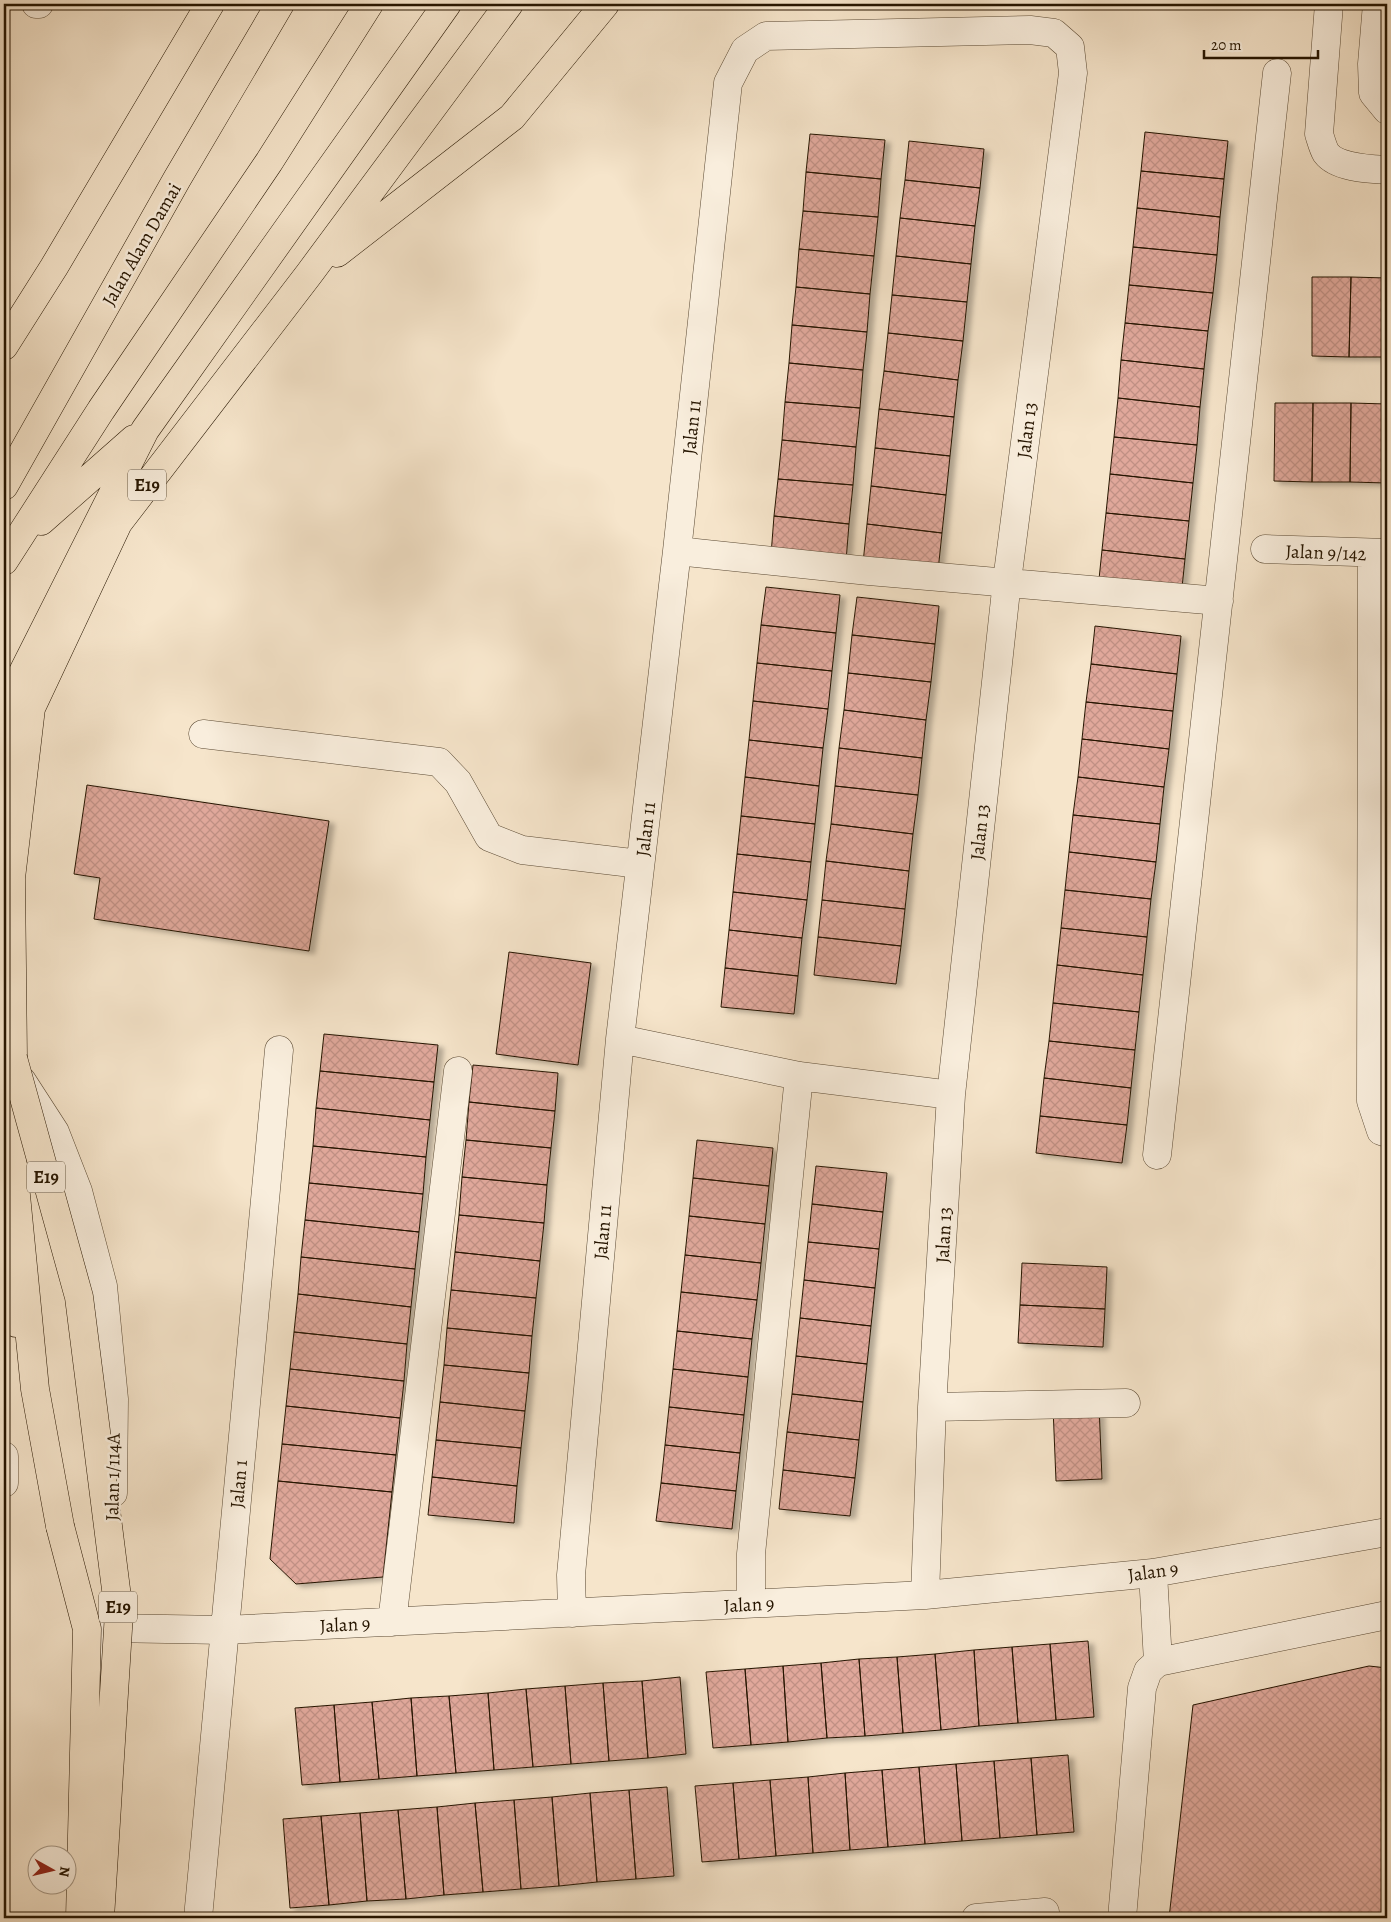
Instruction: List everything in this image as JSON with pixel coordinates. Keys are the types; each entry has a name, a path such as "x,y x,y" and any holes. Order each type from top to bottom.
{"main road":[{"path":"4,346 54,267 210,4"},
{"name":"Jalan Alam Damai","path":"4,486 173,187 280,4"},
{"path":"4,562 101,410 269,162 369,4"},
{"name":"E19","path":"4,758 13,692 145,430 447,4"},
{"name":"E19","path":"80,1918 87,1629 60,1526 35,1389 6,1058 11,878 31,708 118,523 309,274 510,4"},
{"path":"309,274 512,117 605,4"},
{"path":"4,553 145,430"},
{"name":"E19","path":"6,1058 79,1297 119,1613 100,1918"},
{"path":"4,1281 35,1389"}],"street":[{"path":"1329,4 1319,134 1327,154 1342,163 1366,169 1387,170"},
{"path":"1377,4 1372,64 1373,93 1387,110"},
{"name":"Jalan 13","path":"745,50 766,36 1030,30 1054,33 1070,47 1073,73 1007,582 951,1095 932,1407 925,1595"},
{"name":"Jalan 11","path":"572,1613 571,1575 620,1039 677,551 728,83 745,50"},
{"path":"1157,1155 1220,600 1229,498 1245,372 1276,72"},
{"name":"Jalan 9/142","path":"1265,549 1380,554"},
{"path":"677,551 869,571 1220,600"},
{"path":"1380,554 1371,1101 1381,1131 1387,1133"},
{"path":"204,734 438,762 458,782 490,837 522,850 640,864"},
{"path":"620,1039 800,1076 951,1095"},
{"name":"Jalan 1","path":"198,1918 279,1050"},
{"name":"Jalan 1/114A","path":"6,1058 55,1132 78,1192 103,1286 114,1399 107,1628 76,1918"},
{"path":"392,1622 458,1071"},
{"path":"751,1604 751,1554 800,1076"},
{"path":"932,1407 1126,1403"},
{"path":"4,1456 4,1483"},
{"name":"Jalan 9","path":"107,1628 225,1630 925,1595 1153,1573 1387,1532"},
{"path":"1348,1538 1387,1549"},
{"path":"1153,1573 1158,1662"},
{"path":"1122,1918 1142,1688 1148,1671 1158,1662 1387,1615"},
{"path":"976,1918 1045,1912"}],"building":[{"path":"1145,132 1228,141 1224,179 1141,171"},
{"path":"810,134 885,140 881,179 806,172"},
{"path":"909,141 984,149 980,188 905,180"},
{"path":"1141,171 1224,179 1220,217 1137,208"},
{"path":"806,172 881,179 878,217 803,211"},
{"path":"905,180 980,188 975,226 900,218"},
{"path":"1137,208 1220,217 1217,255 1133,247"},
{"path":"803,211 878,217 874,256 799,249"},
{"path":"900,218 975,226 971,264 896,256"},
{"path":"1133,247 1217,255 1213,293 1129,285"},
{"path":"799,249 874,256 870,294 796,287"},
{"path":"896,256 971,264 967,302 892,295"},
{"path":"1312,277 1351,277 1349,357 1312,356"},
{"path":"1351,277 1387,278 1387,357 1349,357"},
{"path":"1129,285 1213,293 1208,331 1125,323"},
{"path":"796,287 870,294 867,332 792,325"},
{"path":"892,295 967,302 963,341 888,333"},
{"path":"1125,323 1208,331 1204,369 1121,360"},
{"path":"792,325 867,332 863,370 789,363"},
{"path":"888,333 963,341 958,380 884,371"},
{"path":"1121,360 1204,369 1200,407 1118,398"},
{"path":"789,363 863,370 860,408 785,402"},
{"path":"884,371 958,380 954,417 879,409"},
{"path":"1118,398 1200,407 1197,445 1114,437"},
{"path":"785,402 860,408 856,447 782,440"},
{"path":"1275,403 1313,403 1312,482 1274,481"},
{"path":"1313,403 1351,403 1350,482 1312,482"},
{"path":"1351,403 1387,404 1387,483 1350,482"},
{"path":"879,409 954,417 950,456 875,448"},
{"path":"1114,437 1197,445 1193,483 1110,474"},
{"path":"782,440 856,447 853,485 778,479"},
{"path":"875,448 950,456 946,495 871,486"},
{"path":"1110,474 1193,483 1189,521 1106,513"},
{"path":"778,479 853,485 849,524 774,516"},
{"path":"871,486 946,495 942,533 867,524"},
{"path":"1106,513 1189,521 1185,559 1102,550"},
{"path":"774,516 849,524 846,561 771,555"},
{"path":"867,524 942,533 938,571 863,563"},
{"path":"1102,550 1185,559 1181,597 1098,589"},
{"path":"766,587 840,595 836,633 761,625"},
{"path":"857,597 939,606 935,644 852,635"},
{"path":"761,625 836,633 832,671 757,663"},
{"path":"1095,626 1181,636 1177,674 1091,664"},
{"path":"852,635 935,644 931,682 848,673"},
{"path":"757,663 832,671 828,709 753,701"},
{"path":"1091,664 1177,674 1173,711 1086,702"},
{"path":"848,673 931,682 926,720 844,710"},
{"path":"753,701 828,709 823,748 749,740"},
{"path":"1086,702 1173,711 1169,749 1082,739"},
{"path":"844,710 926,720 922,758 839,748"},
{"path":"1082,739 1169,749 1164,787 1078,777"},
{"path":"749,740 823,748 819,786 745,777"},
{"path":"839,748 922,758 918,795 835,786"},
{"path":"745,777 819,786 815,824 741,816"},
{"path":"1078,777 1164,787 1160,824 1073,815"},
{"path":"87,785 329,821 309,951 94,919 100,878 74,874"},
{"path":"835,786 918,795 913,834 831,824"},
{"path":"1073,815 1160,824 1156,862 1069,852"},
{"path":"741,816 815,824 811,862 737,854"},
{"path":"831,824 913,834 909,871 826,861"},
{"path":"1069,852 1156,862 1151,899 1065,890"},
{"path":"737,854 811,862 807,900 733,892"},
{"path":"826,861 909,871 905,909 822,900"},
{"path":"1065,890 1151,899 1147,937 1061,928"},
{"path":"733,892 807,900 802,938 729,930"},
{"path":"822,900 905,909 901,946 818,937"},
{"path":"1061,928 1147,937 1143,975 1057,965"},
{"path":"729,930 802,938 798,976 725,968"},
{"path":"818,937 901,946 896,984 814,975"},
{"path":"509,952 591,963 578,1065 496,1054"},
{"path":"1057,965 1143,975 1139,1012 1053,1003"},
{"path":"725,968 798,976 794,1014 721,1007"},
{"path":"1053,1003 1139,1012 1135,1050 1049,1041"},
{"path":"324,1034 438,1045 434,1082 320,1071"},
{"path":"1049,1041 1135,1050 1131,1088 1044,1078"},
{"path":"473,1065 558,1073 555,1111 469,1102"},
{"path":"320,1071 434,1082 430,1120 316,1108"},
{"path":"1044,1078 1131,1088 1127,1125 1040,1116"},
{"path":"469,1102 555,1111 551,1148 466,1140"},
{"path":"316,1108 430,1120 426,1157 313,1146"},
{"path":"1040,1116 1127,1125 1122,1163 1036,1153"},
{"path":"466,1140 551,1148 547,1185 462,1177"},
{"path":"697,1140 773,1148 769,1186 693,1178"},
{"path":"313,1146 426,1157 423,1194 309,1183"},
{"path":"816,1166 887,1173 883,1212 812,1204"},
{"path":"462,1177 547,1185 544,1223 459,1215"},
{"path":"693,1178 769,1186 765,1224 689,1216"},
{"path":"309,1183 423,1194 419,1232 305,1220"},
{"path":"812,1204 883,1212 879,1249 808,1242"},
{"path":"459,1215 544,1223 540,1261 455,1252"},
{"path":"689,1216 765,1224 761,1263 685,1255"},
{"path":"305,1220 419,1232 415,1269 301,1257"},
{"path":"808,1242 879,1249 875,1288 804,1280"},
{"path":"455,1252 540,1261 536,1298 451,1290"},
{"path":"685,1255 761,1263 757,1300 681,1292"},
{"path":"301,1257 415,1269 411,1307 298,1294"},
{"path":"1022,1263 1107,1267 1105,1309 1020,1305"},
{"path":"804,1280 875,1288 871,1326 800,1318"},
{"path":"451,1290 536,1298 532,1336 447,1328"},
{"path":"681,1292 757,1300 752,1339 677,1331"},
{"path":"298,1294 411,1307 407,1344 294,1332"},
{"path":"1020,1305 1105,1309 1103,1347 1018,1343"},
{"path":"800,1318 871,1326 867,1364 796,1356"},
{"path":"447,1328 532,1336 529,1373 444,1365"},
{"path":"677,1331 752,1339 748,1377 673,1369"},
{"path":"294,1332 407,1344 404,1381 290,1369"},
{"path":"796,1356 867,1364 863,1402 792,1394"},
{"path":"444,1365 529,1373 525,1411 440,1402"},
{"path":"290,1369 404,1381 400,1418 286,1406"},
{"path":"673,1369 748,1377 744,1415 669,1407"},
{"path":"792,1394 863,1402 859,1440 787,1432"},
{"path":"440,1402 525,1411 521,1448 436,1440"},
{"path":"1099,1405 1102,1479 1056,1481 1053,1407"},
{"path":"286,1406 400,1418 396,1455 282,1444"},
{"path":"669,1407 744,1415 740,1453 665,1445"},
{"path":"787,1432 859,1440 855,1478 783,1470"},
{"path":"436,1440 521,1448 517,1486 432,1477"},
{"path":"282,1444 396,1455 392,1492 278,1481"},
{"path":"665,1445 740,1453 736,1491 661,1483"},
{"path":"783,1470 855,1478 850,1516 779,1509"},
{"path":"432,1477 517,1486 514,1523 428,1515"},
{"path":"278,1481 392,1492 383,1577 296,1584 270,1559"},
{"path":"661,1483 736,1491 732,1529 656,1521"},
{"path":"1088,1641 1094,1717 1056,1720 1050,1644"},
{"path":"1050,1644 1056,1720 1018,1723 1012,1647"},
{"path":"1012,1647 1018,1723 979,1726 974,1650"},
{"path":"974,1650 979,1726 941,1730 935,1654"},
{"path":"935,1654 941,1730 903,1733 897,1657"},
{"path":"897,1657 903,1733 865,1736 859,1659"},
{"path":"859,1659 865,1736 827,1738 821,1663"},
{"path":"821,1663 827,1738 788,1742 783,1666"},
{"path":"783,1666 788,1742 751,1745 745,1669"},
{"path":"1369,1666 1387,1668 1387,1918 1169,1918 1193,1705"},
{"path":"745,1669 751,1745 713,1748 706,1672"},
{"path":"680,1677 686,1754 648,1758 642,1681"},
{"path":"642,1681 648,1758 609,1761 603,1683"},
{"path":"603,1683 609,1761 571,1764 565,1686"},
{"path":"565,1686 571,1764 533,1767 526,1689"},
{"path":"526,1689 533,1767 494,1770 488,1693"},
{"path":"488,1693 494,1770 456,1773 449,1696"},
{"path":"449,1696 456,1773 417,1776 411,1698"},
{"path":"411,1698 417,1776 379,1779 372,1702"},
{"path":"372,1702 379,1779 340,1782 334,1705"},
{"path":"334,1705 340,1782 302,1785 295,1708"},
{"path":"1068,1755 1074,1832 1037,1835 1031,1758"},
{"path":"1031,1758 1037,1835 1000,1838 994,1761"},
{"path":"994,1761 1000,1838 962,1841 956,1764"},
{"path":"956,1764 962,1841 925,1844 919,1767"},
{"path":"919,1767 925,1844 888,1847 882,1770"},
{"path":"882,1770 888,1847 850,1850 845,1773"},
{"path":"845,1773 850,1850 813,1853 808,1777"},
{"path":"808,1777 813,1853 776,1856 770,1780"},
{"path":"770,1780 776,1856 739,1859 733,1783"},
{"path":"733,1783 739,1859 702,1862 695,1786"},
{"path":"667,1787 674,1876 636,1879 629,1790"},
{"path":"629,1790 636,1879 597,1882 590,1793"},
{"path":"590,1793 597,1882 559,1886 552,1797"},
{"path":"552,1797 559,1886 521,1889 514,1800"},
{"path":"514,1800 521,1889 483,1892 475,1803"},
{"path":"475,1803 483,1892 444,1895 437,1807"},
{"path":"437,1807 444,1895 406,1899 398,1810"},
{"path":"398,1810 406,1899 367,1901 360,1813"},
{"path":"360,1813 367,1901 329,1905 321,1816"},
{"path":"321,1816 329,1905 290,1908 283,1819"}]}
